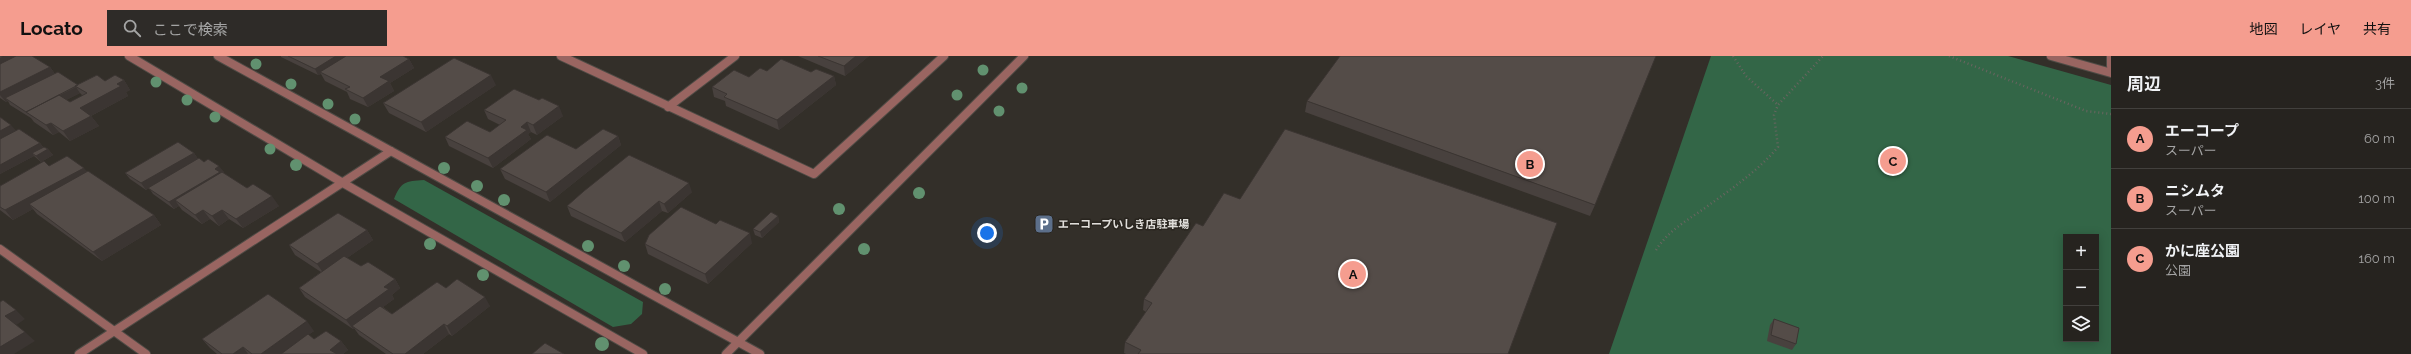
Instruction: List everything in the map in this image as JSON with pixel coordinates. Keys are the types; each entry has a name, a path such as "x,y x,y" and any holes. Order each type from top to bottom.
{"street":[{"path":"130,56 343,183 643,354"},
{"path":"218,56 760,354"},
{"path":"561,56 814,174 944,56"},
{"path":"668,107 735,56"},
{"path":"726,354 1024,56"},
{"path":"2051,56 2111,73"},
{"path":"2110,56 2111,66"},
{"path":"79,354 391,151"},
{"path":"0,248 146,354"}],"path":[{"path":"1733,56 1746,76 1778,105"},
{"path":"1656,250 1664,235 1737,186 1767,161 1778,147 1774,115 1778,105 1823,56"},
{"path":"1949,56 2080,109 2111,114"}],"green space":[{"path":"1711,56 2008,56 2111,85 2111,354 1609,354"},
{"path":"424,180 643,302 642,314 631,324 613,327 394,199 399,189 404,184 412,181"}],"building":[{"path":"16,56 32,56 50,67 0,92 0,64"},
{"path":"288,56 336,56 315,69"},
{"path":"346,56 403,56 409,59 380,77 389,81 363,98 345,89 350,87 320,72"},
{"path":"818,56 856,56 844,66"},
{"path":"1340,56 1656,56 1595,205 1307,101"},
{"path":"454,58 491,75 421,122 383,103"},
{"path":"781,59 811,72 816,69 834,76 777,120 724,97 727,94 712,87 734,70 749,77 760,68 767,71"},
{"path":"58,72 78,85 26,112 5,98"},
{"path":"97,75 105,81 115,75 124,80 117,84 121,86 80,108 91,116 63,131 51,123 46,125 26,112 59,95 70,102 87,93 75,86"},
{"path":"514,89 539,100 542,98 559,106 533,125 527,122 521,127 527,130 488,158 445,137 467,121 490,132 506,120 484,110"},
{"path":"0,117 11,125 0,131"},
{"path":"19,129 40,143 0,165 0,139"},
{"path":"603,129 618,136 546,192 500,169 547,135 576,149"},
{"path":"1285,129 1557,223 1508,354 1138,354 1141,350 1125,342 1152,303 1144,299 1196,223 1203,226 1224,193 1240,199"},
{"path":"178,142 194,153 141,183 125,173"},
{"path":"44,147 48,149 36,156 32,153"},
{"path":"629,155 689,183 664,204 659,201 621,233 567,206 584,191"},
{"path":"67,156 84,168 5,210 0,207 0,186 44,161 49,166"},
{"path":"199,158 204,162 208,159 219,166 215,169 220,172 169,202 148,188"},
{"path":"88,171 154,215 93,252 29,204"},
{"path":"222,172 247,188 253,184 272,196 236,219 222,210 212,216 203,210 195,215 175,200"},
{"path":"681,207 716,224 720,220 750,233 705,274 645,244 649,235"},
{"path":"771,212 778,216 760,232 753,229"},
{"path":"338,213 367,230 317,264 289,245"},
{"path":"344,256 361,266 368,262 395,279 384,287 389,289 346,320 299,288"},
{"path":"457,279 485,297 447,326 444,324 405,354 393,354 352,326 380,306 392,314 437,282 446,288"},
{"path":"268,294 307,321 261,354 252,354 243,347 233,354 222,354 202,339"},
{"path":"3,300 16,310 5,316 25,332 0,347 0,302"},
{"path":"1774,319 1799,328 1796,344 1771,335"},
{"path":"326,331 341,341 330,350 337,354 281,354 308,334 314,339"},
{"path":"545,343 564,354 532,354"}],"place":[{"name":"かに座公園","path":"1893,161"},
{"name":"ニシムタ","path":"1530,164"},
{"name":"エーコープいしき店駐車場","path":"1044,224"},
{"name":"エーコープ","path":"1353,274"}]}
